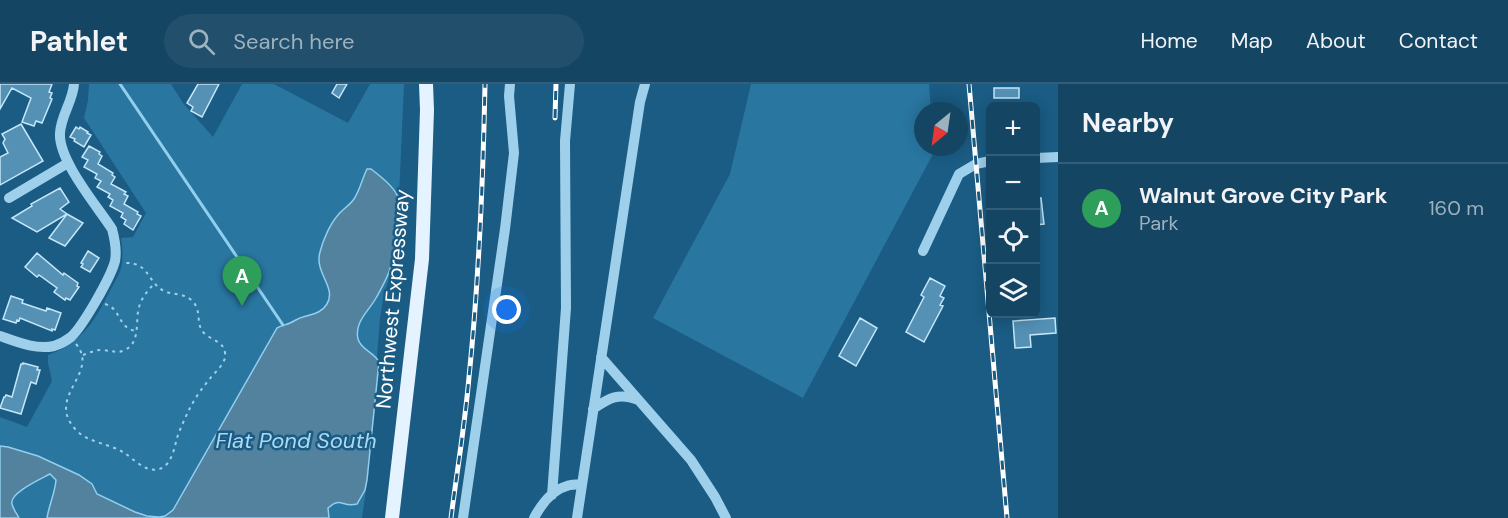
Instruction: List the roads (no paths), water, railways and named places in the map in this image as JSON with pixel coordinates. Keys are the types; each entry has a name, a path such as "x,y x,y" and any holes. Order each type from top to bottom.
{"main road":[{"name":"Northwest Expressway","path":"392,518 422,259 426,84"}],"street":[{"path":"0,336 26,345 45,347 64,342 71,337 83,321 115,260 115,239 112,229 68,163 60,144 61,125 73,94 74,84"},
{"path":"464,518 514,153 510,84"},
{"path":"552,495 566,308 565,141 570,84"},
{"path":"577,518 640,102 645,84"},
{"path":"1040,158 1058,157"},
{"path":"923,251 959,174 976,164 986,162"},
{"path":"9,198 68,163"},
{"path":"601,357 691,460 726,518"},
{"path":"593,409 611,398 622,395 641,402"},
{"path":"534,518 543,502 552,495 565,486 582,484"}],"water":[{"name":"Flat Pond South","path":"367,169 371,169 392,188 397,195 399,210 389,273 360,322 357,333 362,346 379,362 367,480 365,490 357,504 336,503 332,505 328,508 329,518 47,518 56,480 50,474 15,495 12,504 19,518 0,518 0,446 38,456 79,475 92,484 97,494 135,512 159,517 173,510 277,328 319,312 327,304 328,286 319,260 321,247 335,219 356,196"}],"waterway":[{"path":"120,84 283,325"}],"railway":[{"path":"451,518 465,412 475,304 482,194 485,84"},
{"path":"555,118 556,84"},
{"path":"969,84 1007,518"}],"place":[{"name":"Walnut Grove City Park","path":"242,306"}]}
